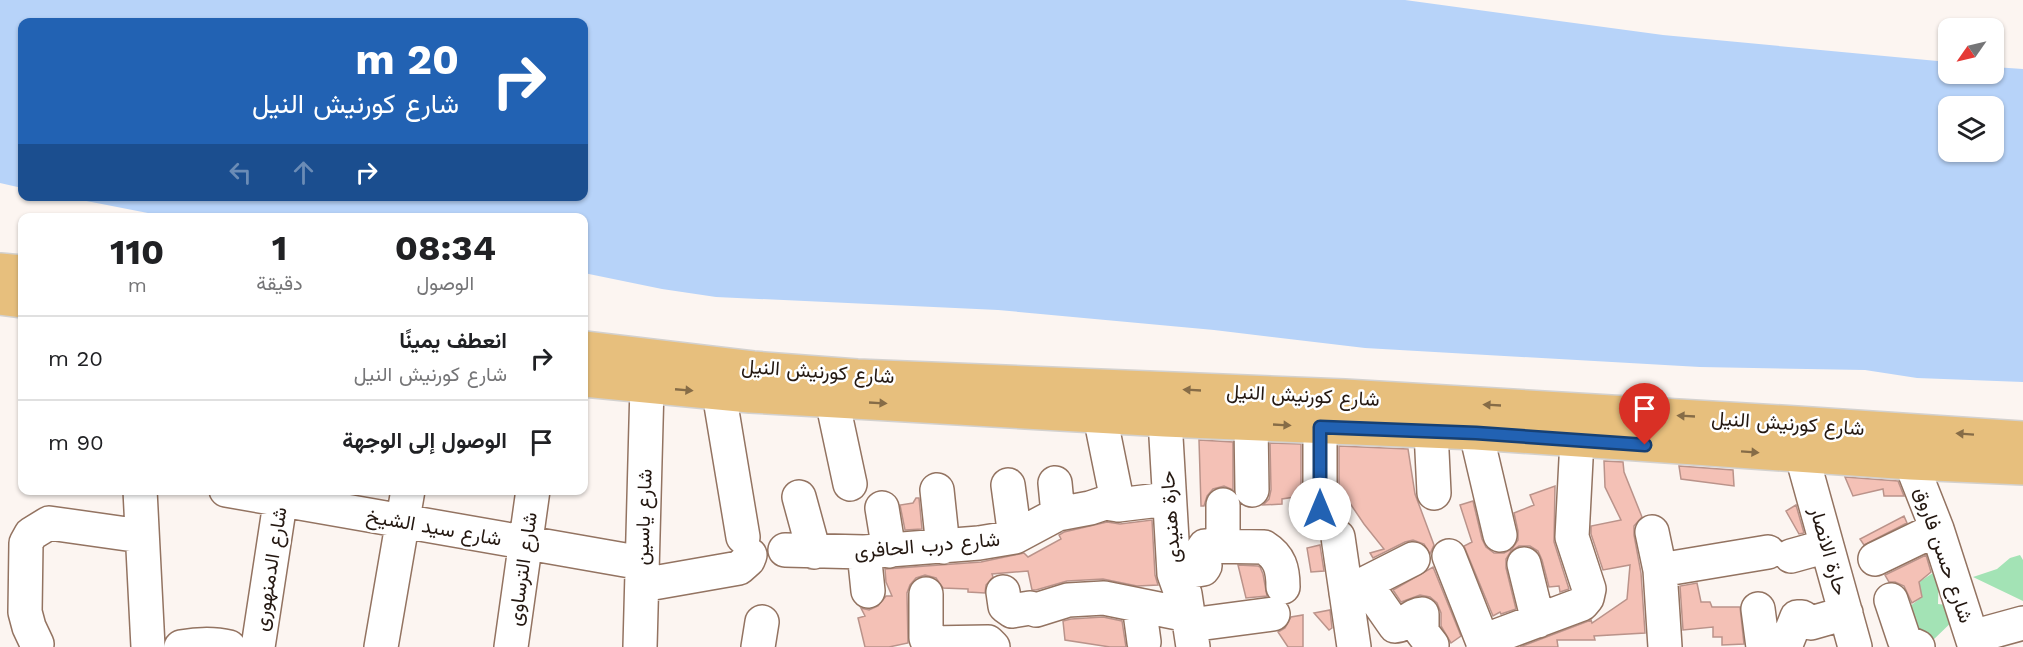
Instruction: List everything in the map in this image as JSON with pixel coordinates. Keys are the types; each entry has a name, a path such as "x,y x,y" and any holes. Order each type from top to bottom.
{"main road":[{"path":"0,270 18,272"},
{"path":"0,298 18,300"},
{"name":"شارع كورنيش النيل","path":"588,348 753,368 857,376 1357,397 2023,438"},
{"name":"شارع كورنيش النيل","path":"588,380 718,393 832,400 1165,420 1476,433 1911,463 2023,468"}],"street":[{"name":"شارع ياسين","path":"640,647 647,386"},
{"path":"642,574 740,568 747,546 718,393"},
{"path":"832,400 850,484"},
{"path":"1100,416 1118,505"},
{"name":"حارة هنيدى","path":"1165,420 1174,574 1179,588 1185,594 1190,629"},
{"path":"1251,423 1252,490"},
{"path":"1320,427 1320,509"},
{"path":"1431,431 1434,493"},
{"path":"1476,433 1500,535"},
{"path":"1449,556 1484,646 1491,638 1582,604 1589,589 1572,537 1577,440"},
{"name":"حارة الانصار","path":"1802,456 1856,647"},
{"name":"شارع حسن فاروق","path":"1911,463 1937,529 1974,642"},
{"path":"1008,485 1015,537"},
{"path":"937,490 943,547"},
{"path":"140,495 148,647"},
{"name":"شارع سيد الشيخ","path":"281,495 405,506 642,574"},
{"name":"شارع الدمنهورى","path":"258,647 281,495"},
{"name":"شارع الترساوى","path":"511,647 532,495"},
{"name":"شارع درب الحافرى","path":"799,497 799,551 877,551 943,547 1015,537 1057,499 1090,508 1105,503 1118,505 1168,499"},
{"path":"1223,505 1223,546"},
{"path":"381,647 405,506"},
{"path":"868,591 877,551 882,508"},
{"path":"37,644 25,612 26,543 31,534 49,524 141,536"},
{"path":"1875,559 1937,529"},
{"path":"1652,532 1660,570 1665,647"},
{"path":"1338,537 1354,647"},
{"path":"1003,592 1005,606 1012,611 1030,608 1036,610 1068,600 1104,598 1139,605 1190,629 1278,600 1283,569 1271,551 1264,547 1204,546 1203,569 1174,574"},
{"path":"1660,570 1827,546"},
{"path":"1344,582 1413,559"},
{"path":"1524,564 1538,621"},
{"path":"1344,582 1395,626 1399,626 1417,614 1422,614 1422,633 1432,645"},
{"path":"926,594 928,643 988,642 993,647"},
{"path":"1892,600 1904,639 1918,647"},
{"path":"1139,605 1144,642"},
{"path":"1758,609 1763,647"},
{"path":"1785,647 1797,617 1802,617 1810,623 1846,613"},
{"path":"1974,642 2023,623"},
{"path":"181,647 195,644 229,647"}],"green space":[{"path":"2020,555 2023,560 2023,601 1973,577 1997,569 2010,558"},
{"path":"1939,569 1938,604 1955,606 1958,616 1932,641 1897,616 1922,597 1919,582"}],"water":[{"path":"0,0 1405,0 1663,35 1938,61 1938,84 2004,84 2004,68 2023,69 2023,382 1917,378 1865,370 1700,367 1365,348 1214,330 998,310 716,297 588,274 588,213 146,213 86,201 588,201 588,18 18,18 18,187 0,183"}],"building":[{"path":"1199,440 1233,442 1233,490 1224,486 1213,489 1207,496 1204,506 1201,506"},
{"path":"1270,443 1301,444 1301,496 1282,499 1282,504 1263,505 1269,499 1271,490"},
{"path":"1339,446 1408,449 1415,494 1434,545 1430,554 1424,544 1413,540 1373,558 1370,553 1384,549 1339,487"},
{"path":"1604,461 1623,462 1624,472 1642,517 1634,526 1634,535 1641,573 1645,633 1594,636 1595,640 1557,640 1558,647 1520,647 1591,620 1592,623 1627,599 1630,565 1603,570 1591,534 1591,526 1621,520 1605,487"},
{"path":"1679,466 1733,470 1734,486 1681,479"},
{"path":"1845,477 1898,481 1904,496 1884,496 1883,489 1853,496"},
{"path":"1555,486 1554,542 1569,589 1560,592 1559,586 1549,587 1538,551 1530,546 1519,546 1511,551 1506,559 1516,609 1493,616 1464,546 1472,542 1460,505 1473,501 1486,547 1494,553 1504,553 1512,549 1518,540 1514,513 1534,505 1530,495"},
{"path":"916,498 919,498 922,529 905,530 900,505 913,503"},
{"path":"1796,505 1804,533 1799,534 1786,511"},
{"path":"1904,516 1907,523 1864,545 1860,539"},
{"path":"1152,520 1155,575 1158,585 1137,586 1103,579 1067,581 1032,590 1028,571 992,574 993,577 986,585 985,593 968,592 968,589 943,588 936,578 925,575 916,578 907,593 908,643 889,647 865,647 858,618 865,616 861,608 869,610 878,606 886,596 892,596 886,582 885,569 981,562 1024,553 1028,557 1061,539 1059,535 1064,532 1107,522 1120,524"},
{"path":"1320,545 1324,571 1311,572 1307,548"},
{"path":"1926,555 1931,572 1919,582 1922,597 1912,603 1904,586 1889,582 1885,575"},
{"path":"1238,565 1260,567 1267,596 1246,598"},
{"path":"1433,567 1461,636 1451,643 1441,626 1441,613 1437,603 1430,597 1420,595 1401,602 1393,590"},
{"path":"1697,583 1701,602 1710,602 1712,607 1740,607 1744,644 1722,645 1722,637 1713,637 1713,627 1683,630 1680,586"},
{"path":"1330,610 1332,628 1329,630 1314,613"},
{"path":"1303,615 1303,647 1288,647 1278,632 1285,628 1291,617"},
{"path":"1103,617 1122,621 1126,647 1110,647 1065,640 1063,621"}],"route":[{"path":"1320,509 1320,427 1476,433 1645,445"}]}
